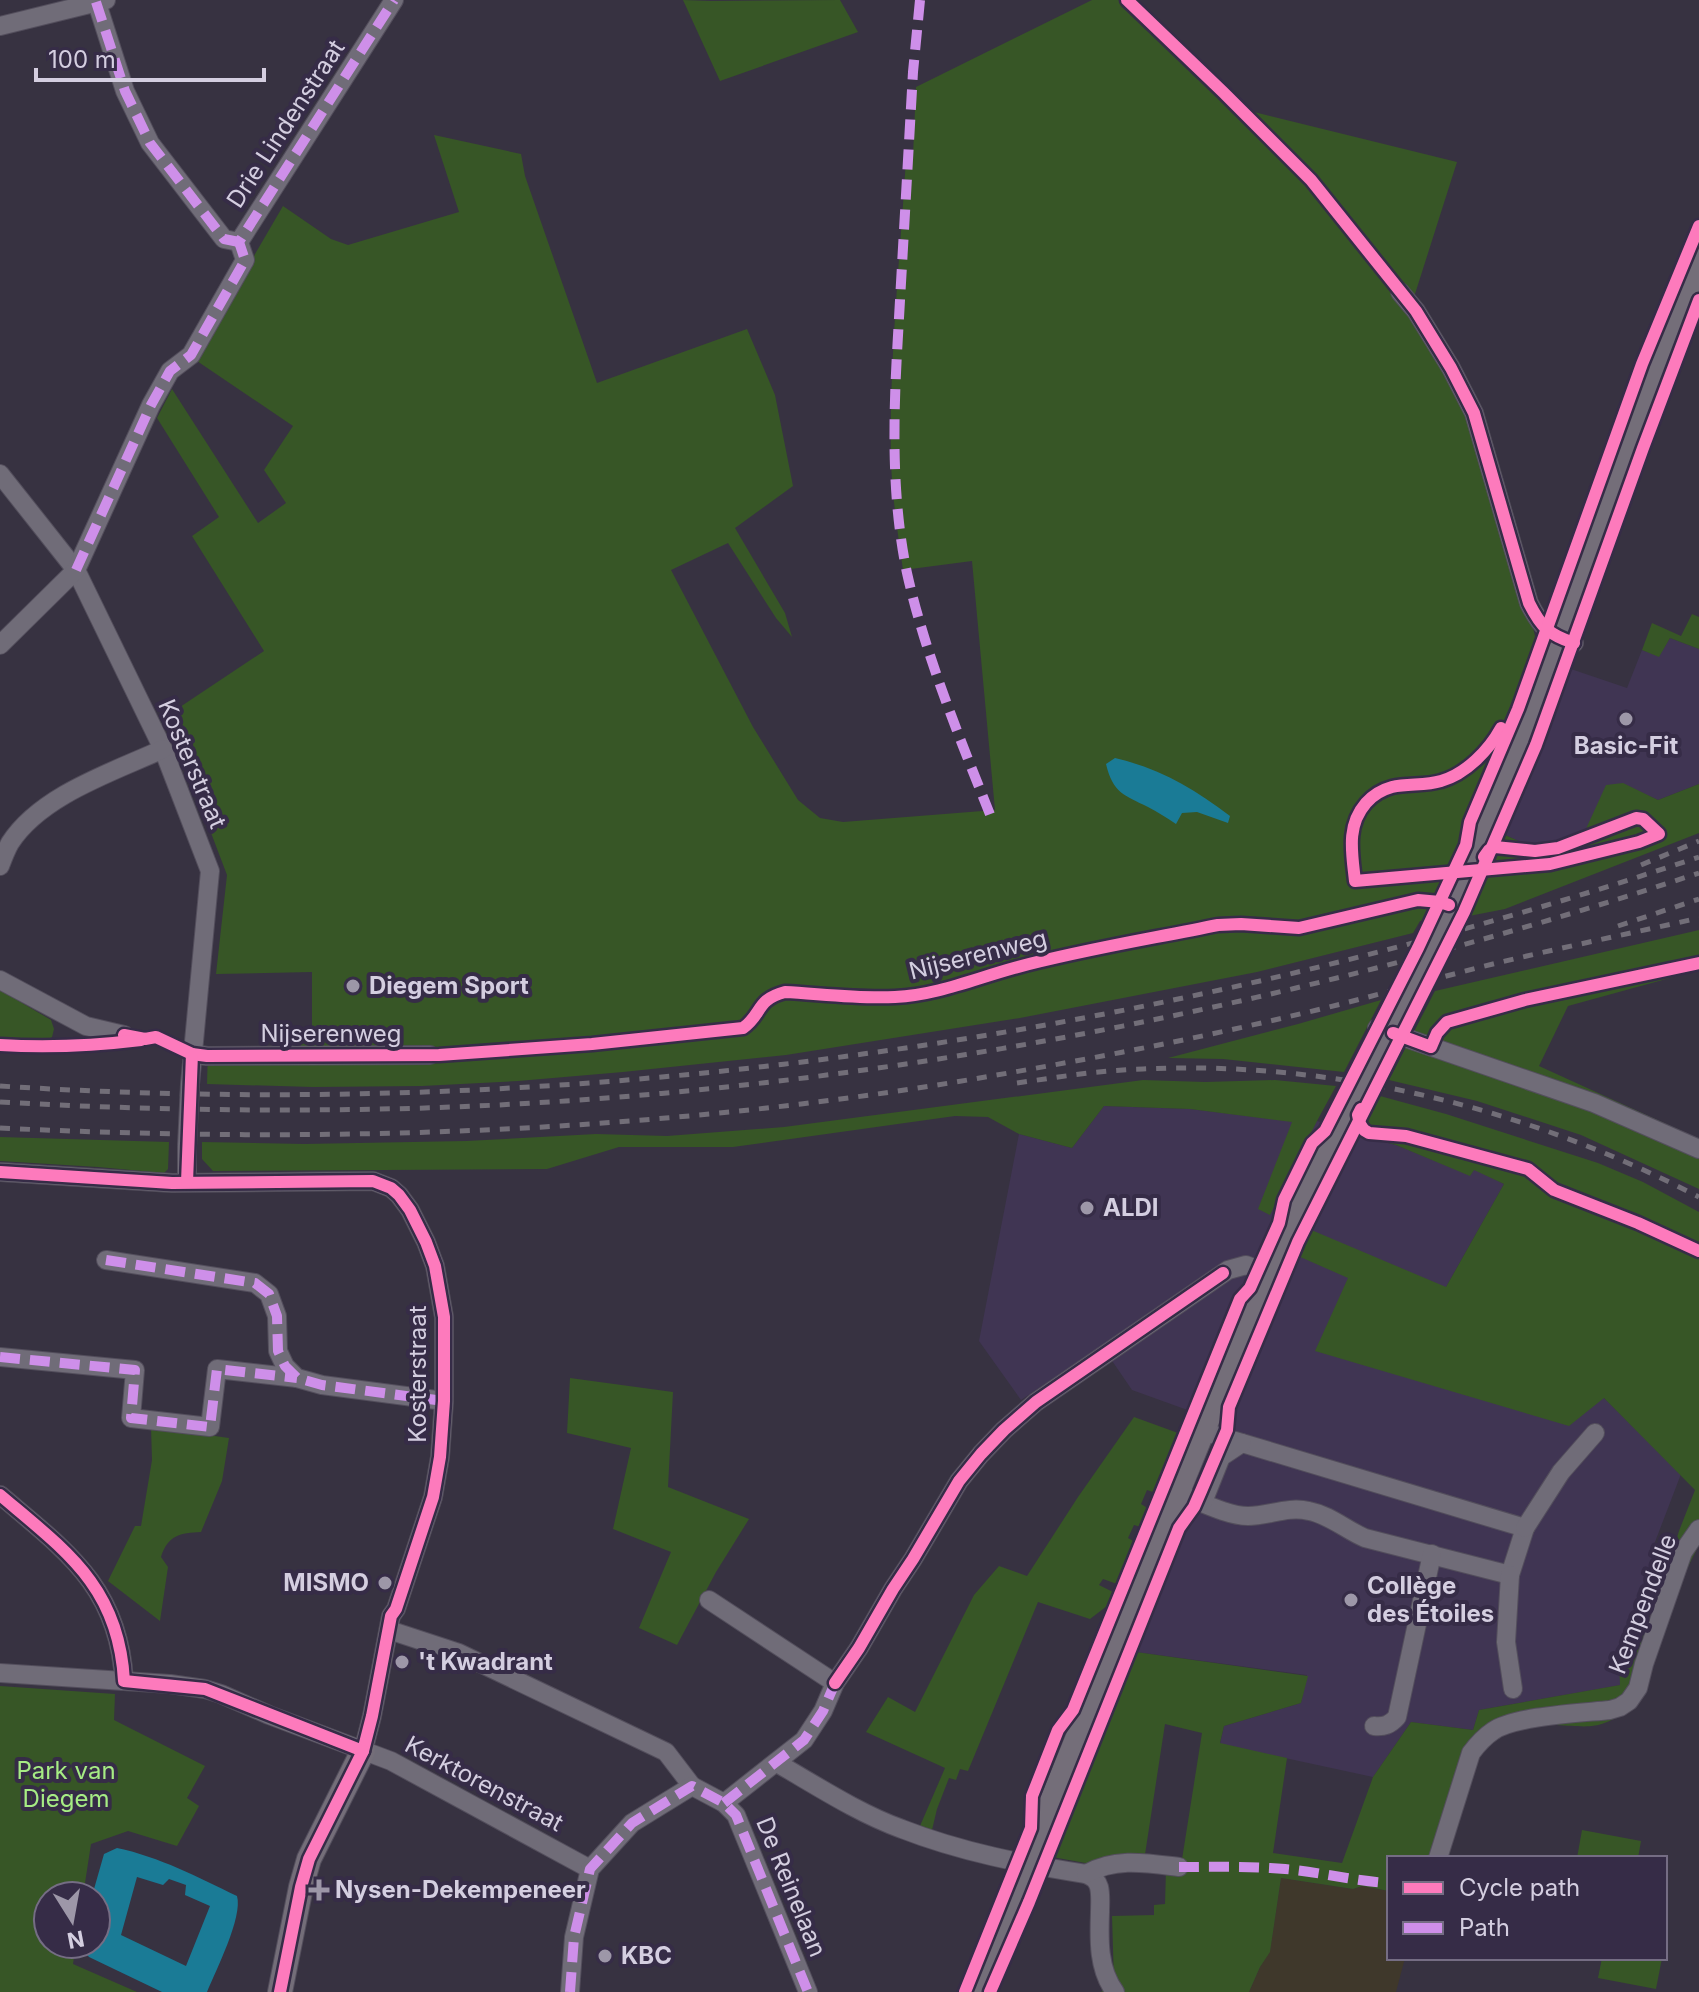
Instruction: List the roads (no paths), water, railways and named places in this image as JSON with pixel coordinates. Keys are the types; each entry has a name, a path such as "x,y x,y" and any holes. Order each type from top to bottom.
{"main road":[{"path":"974,1992 1267,1273 1341,1120 1390,1033 1566,641 1639,411 1699,260"},
{"path":"280,1992 309,1859 363,1751"}],"street":[{"name":"Drie Lindenstraat","path":"76,570 151,405 170,371 191,355 245,260 239,242 394,0"},
{"path":"0,26 99,1 125,91 150,143 224,239 239,242"},
{"path":"1400,292 1416,311 1474,413 1529,603 1550,634 1566,641"},
{"name":"Kosterstraat","path":"0,474 76,570 163,749 210,871 192,1054 187,1182 373,1181 391,1188 410,1210 435,1266 444,1317 440,1457 433,1497 391,1616 363,1751"},
{"path":"0,645 76,570"},
{"path":"0,866 10,843 32,817 58,797 163,749"},
{"path":"0,980 86,1026 124,1035"},
{"path":"1390,1033 1594,1103 1699,1149"},
{"name":"Nijserenweg","path":"192,1054 430,1055"},
{"path":"0,1172 187,1182"},
{"path":"106,1260 255,1283 269,1294 277,1316 278,1351 285,1366 297,1378"},
{"path":"389,1630 459,1653 666,1752 692,1786 724,1803 804,1740 823,1711 835,1683 959,1481 1004,1430 1036,1402 1228,1270 1246,1265 1267,1273"},
{"path":"0,1357 135,1370 131,1418 210,1427 217,1369 444,1401"},
{"path":"1202,1431 1525,1528"},
{"path":"1513,1689 1506,1642 1510,1575 1525,1528 1561,1472 1595,1433"},
{"path":"1203,1502 1221,1457 1242,1443"},
{"path":"1177,1493 1229,1513 1247,1516 1285,1509 1310,1511 1332,1519 1365,1538 1510,1575"},
{"path":"0,1495 46,1534 96,1586 115,1628 124,1681"},
{"name":"Kempendelle","path":"1439,1856 1471,1753 1494,1729 1511,1723 1610,1710 1620,1707 1634,1695 1683,1552 1699,1529"},
{"path":"1374,1726 1382,1727 1397,1717 1432,1554"},
{"path":"709,1600 835,1683"},
{"name":"Kerktorenstraat","path":"0,1673 205,1689 391,1761 590,1869"},
{"path":"777,1763 899,1828 979,1853 1086,1874 1097,1881 1100,1955 1105,1975 1115,1992"},
{"path":"570,1992 574,1937 590,1869 632,1823 692,1786"},
{"name":"De Reinelaan","path":"724,1803 736,1815 808,1992"},
{"path":"1086,1874 1106,1865 1131,1862 1179,1867"}],"water":[{"path":"1115,758 1162,774 1189,788 1230,816 1228,823 1197,812 1182,813 1176,824 1126,796 1112,781 1106,764"},
{"path":"117,1848 178,1868 237,1896 233,1930 207,1992 162,1992 95,1960 112,1960 112,1880 97,1880 104,1854","holes":["137,1877 163,1885 169,1879 186,1885 185,1895 210,1906 186,1966 121,1935"]}],"railway":[{"path":"1641,865 1699,841"},
{"path":"0,1086 217,1094 432,1092 647,1078 860,1054 1072,1020 1283,976 1492,921 1699,857"},
{"path":"0,1102 212,1110 425,1108 587,1099 749,1084 910,1063 1070,1036 1229,1003 1387,965 1544,922 1699,873"},
{"path":"1618,926 1699,899"},
{"path":"0,1128 248,1135 373,1134 621,1122 868,1095 1030,1069 1226,1031 1497,963 1699,918"},
{"path":"1017,1083 1112,1071 1215,1068 1358,1082 1499,1115 1634,1166 1699,1197"}],"place":[{"name":"Basic-Fit","path":"1626,719"},
{"name":"Diegem Sport","path":"353,986"},
{"name":"ALDI","path":"1087,1208"},
{"name":"MISMO","path":"385,1583"},
{"name":"Collège des Étoiles","path":"1351,1600"},
{"name":"'t Kwadrant","path":"402,1662"},
{"name":"Nysen-Dekempeneer","path":"319,1890"},
{"name":"KBC","path":"605,1956"}],"park label":[{"name":"Park van Diegem","path":"66,1785"}]}
